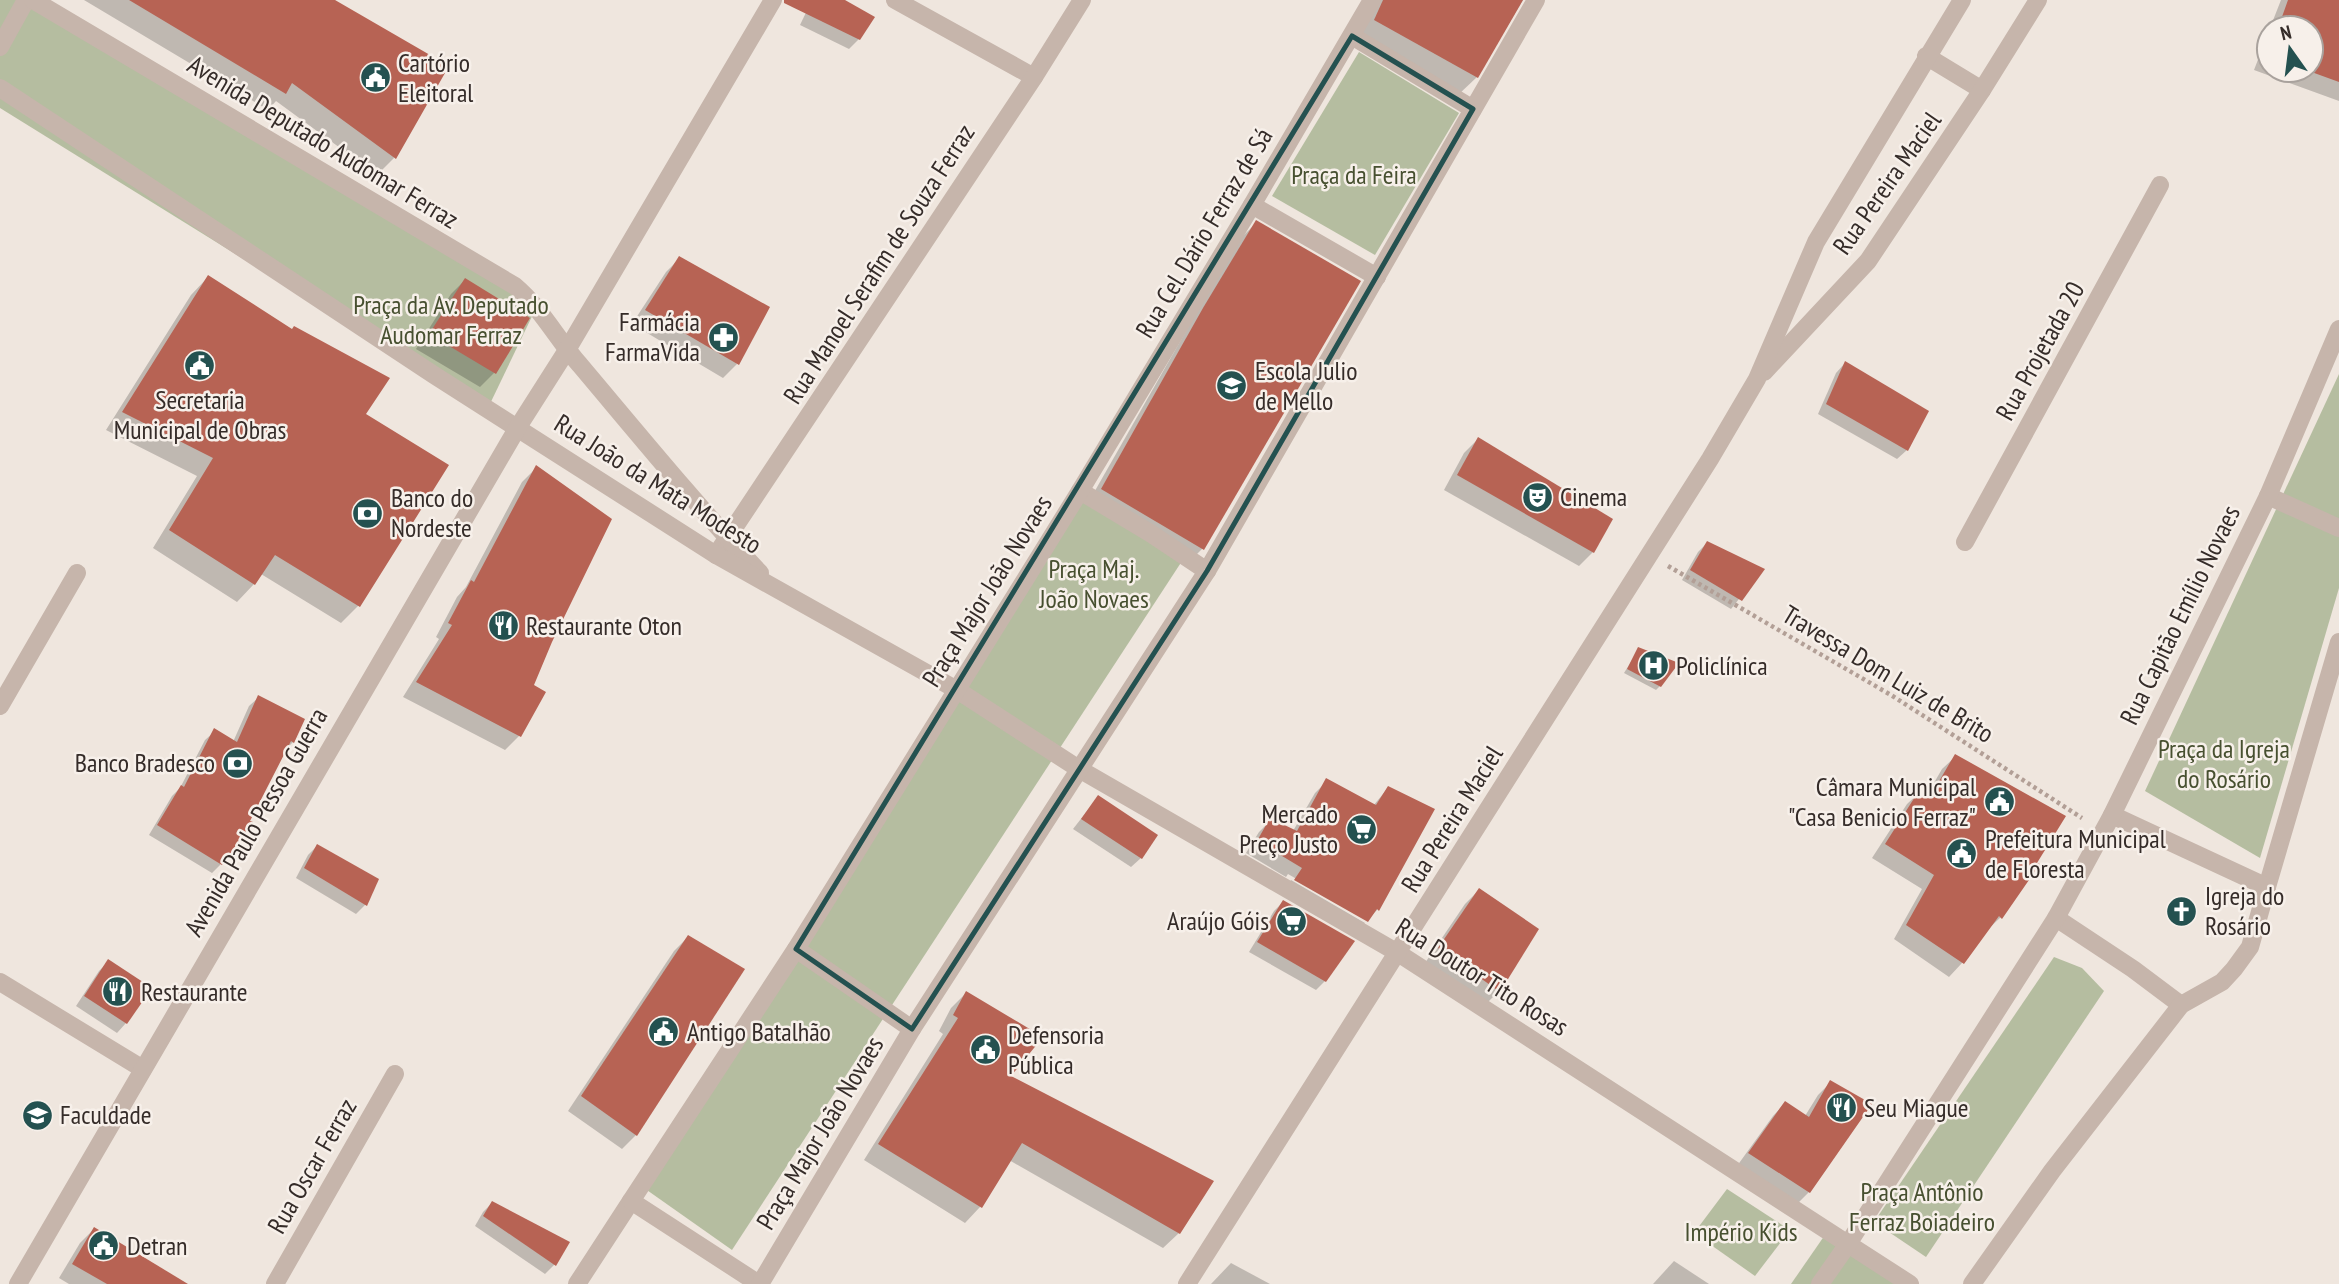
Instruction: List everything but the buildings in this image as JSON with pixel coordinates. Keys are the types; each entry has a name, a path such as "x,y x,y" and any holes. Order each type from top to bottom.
{"street":[{"path":"0,47 26,0"},
{"name":"Avenida Deputado Audomar Ferraz","path":"33,0 515,286 544,315 567,350 728,539"},
{"name":"Avenida Paulo Pessoa Guerra","path":"18,1284 518,427 567,350 774,0"},
{"path":"895,0 1034,77"},
{"name":"Rua Manoel Serafim de Souza Ferraz","path":"716,555 1034,77 1082,0"},
{"name":"Rua Cel. Dário Ferraz de Sá","path":"1080,491 1372,0"},
{"path":"1207,570 1536,0"},
{"name":"Rua Pereira Maciel","path":"1187,1284 1710,459 1757,379 1816,242 1962,0"},
{"name":"Rua Pereira Maciel","path":"1757,379 1868,261 1982,90 2038,0"},
{"path":"1352,36 1473,109"},
{"path":"1926,56 1982,90"},
{"path":"0,88 434,375 518,427"},
{"name":"Rua Projetada 20","path":"1965,542 2160,185"},
{"path":"1252,205 1377,277"},
{"name":"Rua Capitão Emílio Novaes","path":"1820,1284 1849,1244 2056,918 2108,823 2268,496 2339,329"},
{"name":"Rua João da Mata Modesto","path":"518,427 716,555 957,690 1079,769"},
{"name":"Praça Major João Novaes","path":"577,1284 796,949 1080,491 1207,570 912,1029 760,1284"},
{"path":"2268,496 2339,528"},
{"name":"Rua João da Mata Modesto","path":"728,539 772,584"},
{"path":"0,706 77,573"},
{"path":"1972,1284 2052,1171 2181,1005 2222,982 2250,947 2339,642"},
{"name":"Rua Doutor Tito Rosas","path":"1079,769 1398,953 1910,1284"},
{"path":"2108,823 2267,887"},
{"path":"2056,918 2133,969 2181,1005"},
{"path":"796,949 912,1029"},
{"path":"0,982 143,1069"},
{"name":"Rua Oscar Ferraz","path":"275,1284 395,1074"},
{"path":"631,1201 760,1284"}],"path":[{"name":"Travessa Dom Luiz de Brito","path":"1649,555 2108,823"}],"highlighted area":[{"path":"1352,36 1473,109 1207,571 912,1029 796,949"}],"green space":[{"name":"Praça da Av. Deputado Audomar Ferraz","path":"0,0 36,0 537,306 487,410 0,108"},
{"name":"Praça da Feira","path":"1359,52 1459,113 1375,255 1272,196"},
{"name":"Praça da Igreja do Rosário","path":"2339,374 2339,588 2260,858 2145,791"},
{"name":"Praça Maj. João Novaes","path":"1080,491 1184,558 732,1250 644,1188"},
{"name":"Praça Antônio Ferraz Boiadeiro","path":"2054,957 2082,968 2104,991 1926,1257 1874,1222"},
{"name":"Império Kids","path":"1727,1189 1790,1230 1755,1276 1694,1233"},
{"path":"1827,1232 1908,1284 1791,1284"}],"place":[{"name":"Cartório Eleitoral","path":"375,78"},
{"name":"Farmácia FarmaVida","path":"723,337"},
{"name":"Secretaria Municipal de Obras","path":"200,365"},
{"name":"Escola Julio de Mello","path":"1232,386"},
{"name":"Cinema","path":"1537,497"},
{"name":"Banco do Nordeste","path":"368,513"},
{"name":"Restaurante Oton","path":"503,626"},
{"name":"Policlínica","path":"1653,666"},
{"name":"Banco Bradesco","path":"238,763"},
{"name":"Câmara Municipal \"Casa Benicio Ferraz\"","path":"1999,802"},
{"name":"Mercado Preço Justo","path":"1361,829"},
{"name":"Prefeitura Municipal de Floresta","path":"1962,854"},
{"name":"Igreja do Rosário","path":"2182,911"},
{"name":"Araújo Góis","path":"1292,921"},
{"name":"Restaurante","path":"118,992"},
{"name":"Antigo Batalhão","path":"664,1032"},
{"name":"Defensoria Pública","path":"985,1050"},
{"name":"Seu Miague","path":"1841,1108"},
{"name":"Faculdade","path":"37,1115"},
{"name":"Detran","path":"104,1246"}]}
